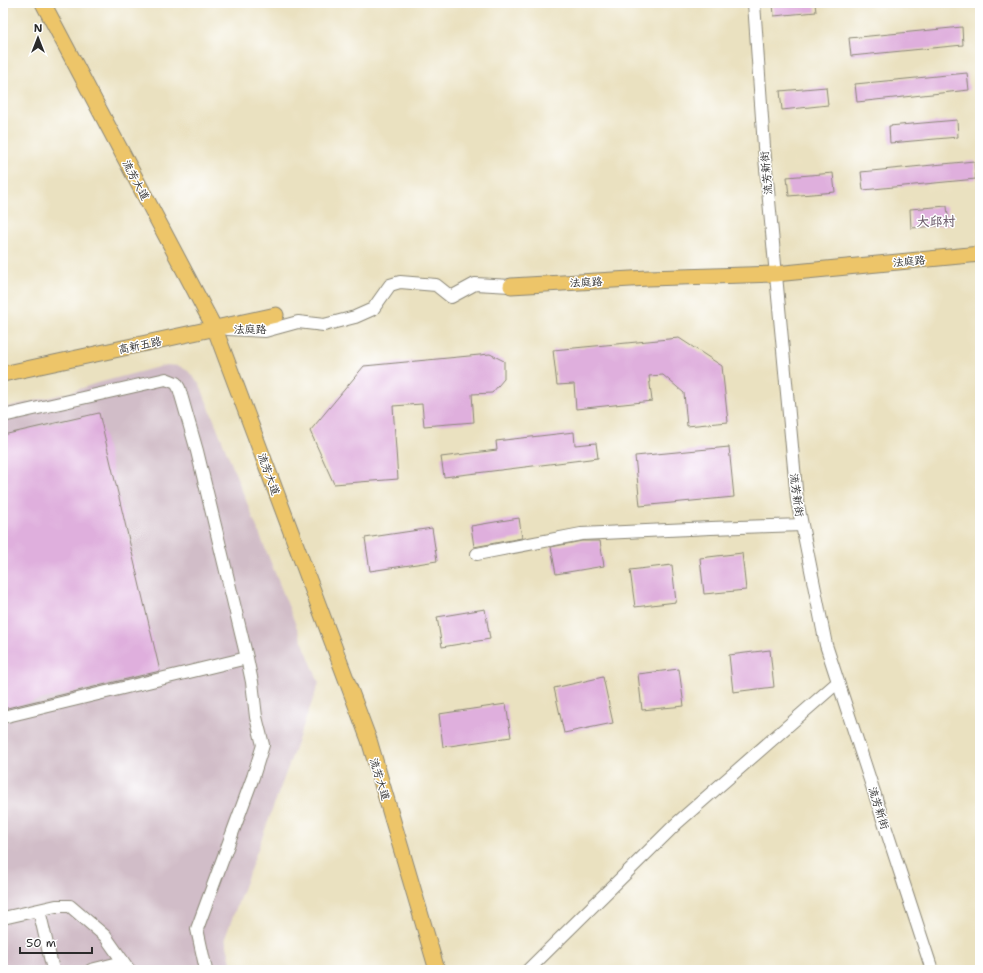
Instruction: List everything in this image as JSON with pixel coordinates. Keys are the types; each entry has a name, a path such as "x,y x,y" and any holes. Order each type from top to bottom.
{"main road":[{"name":"流芳大道","path":"43,3 215,329 369,740 437,970"},
{"name":"法庭路","path":"512,286 648,278 775,274 980,254"},
{"name":"高新五路","path":"3,374 276,315"}],"street":[{"name":"流芳新街","path":"754,3 764,147 796,500 826,645 932,970"},
{"name":"法庭路","path":"215,329 265,331 298,322 324,325 355,317 373,309 390,285 400,282 436,285 451,297 475,284 512,286"},
{"path":"3,416 166,379 176,383 197,451 247,658 252,682 256,717 263,745 253,777 197,929 206,970"},
{"path":"478,554 581,534 802,525"},
{"path":"3,718 247,658"},
{"path":"528,970 677,823 838,682"},
{"path":"3,918 56,906 70,906 105,936 126,966 91,970"},
{"path":"39,910 53,970"}],"shaded area":[{"path":"166,365 179,366 188,371 200,385 319,683 225,938 233,970 3,970 3,408 68,393 94,384"}],"building":[{"path":"773,3 815,3 816,12 774,16"},
{"path":"962,27 963,45 851,56 849,38"},
{"path":"967,73 969,90 857,102 855,84"},
{"path":"826,87 828,105 782,110 780,91"},
{"path":"957,120 958,137 890,143 889,126"},
{"path":"974,161 976,179 863,190 861,172"},
{"path":"833,173 835,192 789,196 787,177"},
{"path":"947,206 949,225 911,228 910,209"},
{"path":"679,338 722,366 728,422 687,426 684,393 663,375 649,376 652,401 576,409 574,384 557,385 553,350"},
{"path":"490,354 504,361 504,379 492,393 472,394 474,422 424,426 422,404 393,406 398,479 334,484 310,431 364,366"},
{"path":"99,413 160,671 3,709 3,435"},
{"path":"574,432 575,445 596,443 598,458 444,477 441,457 497,450 496,441"},
{"path":"729,447 734,497 640,506 635,456"},
{"path":"519,518 522,538 474,547 471,526"},
{"path":"432,528 437,561 370,571 365,538"},
{"path":"582,541 600,541 604,566 556,574 551,547"},
{"path":"742,553 746,590 704,594 700,558"},
{"path":"672,565 676,602 635,607 630,570"},
{"path":"485,609 490,639 442,647 437,617"},
{"path":"770,650 774,687 733,692 729,655"},
{"path":"679,669 684,706 642,710 638,674"},
{"path":"603,677 613,723 564,733 554,688"},
{"path":"506,704 511,737 443,747 439,714"}],"district":[{"name":"大邱村","path":"936,221"}]}
